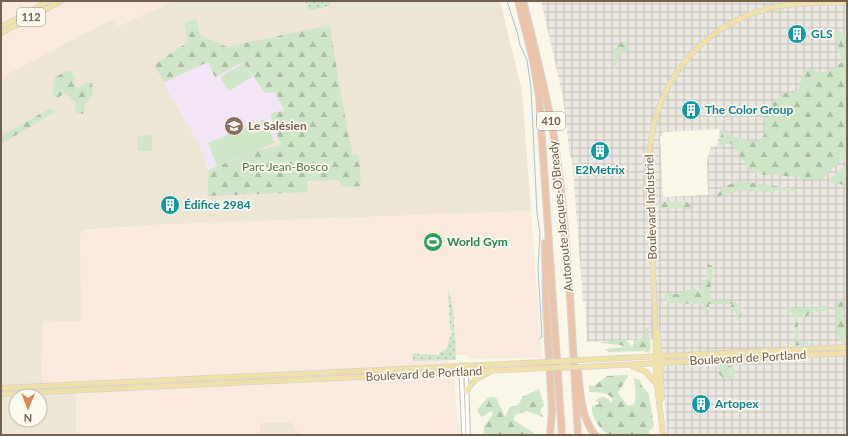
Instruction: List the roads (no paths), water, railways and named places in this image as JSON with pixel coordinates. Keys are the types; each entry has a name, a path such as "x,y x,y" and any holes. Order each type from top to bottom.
{"highway":[{"name":"Autoroute Jacques-O'Bready","path":"518,1 529,40 537,82 562,435"},
{"name":"Autoroute Jacques-O'Bready","path":"523,1 542,76 556,149 564,215 578,435"},
{"path":"546,199 545,278 552,408 550,433"},
{"path":"571,321 583,406 588,424 596,435"}],"main road":[{"name":"112","path":"1,26 49,1"},
{"name":"112","path":"1,33 61,1"},
{"name":"Boulevard Industriel","path":"662,432 658,387 649,151 656,115 664,96 685,62 703,42 726,25 746,16 786,5 847,2"},
{"name":"Boulevard de Portland","path":"1,388 847,347"},
{"name":"Boulevard de Portland","path":"1,394 847,353"},
{"name":"Boulevard Industriel","path":"658,363 662,432"},
{"path":"629,364 648,373 658,387"},
{"path":"466,391 476,379 492,371"}],"street":[{"path":"463,365 468,435"},
{"path":"464,372 464,435"}],"waterway":[{"path":"507,1 520,45 527,60 531,88 537,213 540,234 538,269 542,337 539,339"}],"place":[{"name":"GLS","path":"797,34"},
{"name":"The Color Group","path":"691,110"},
{"name":"Le Salésien","path":"234,126"},
{"name":"E2Metrix","path":"600,151"},
{"name":"Édifice 2984","path":"170,205"},
{"name":"World Gym","path":"433,242"},
{"name":"Artopex","path":"701,404"}],"park label":[{"name":"Parc Jean-Bosco","path":"285,167"}]}
